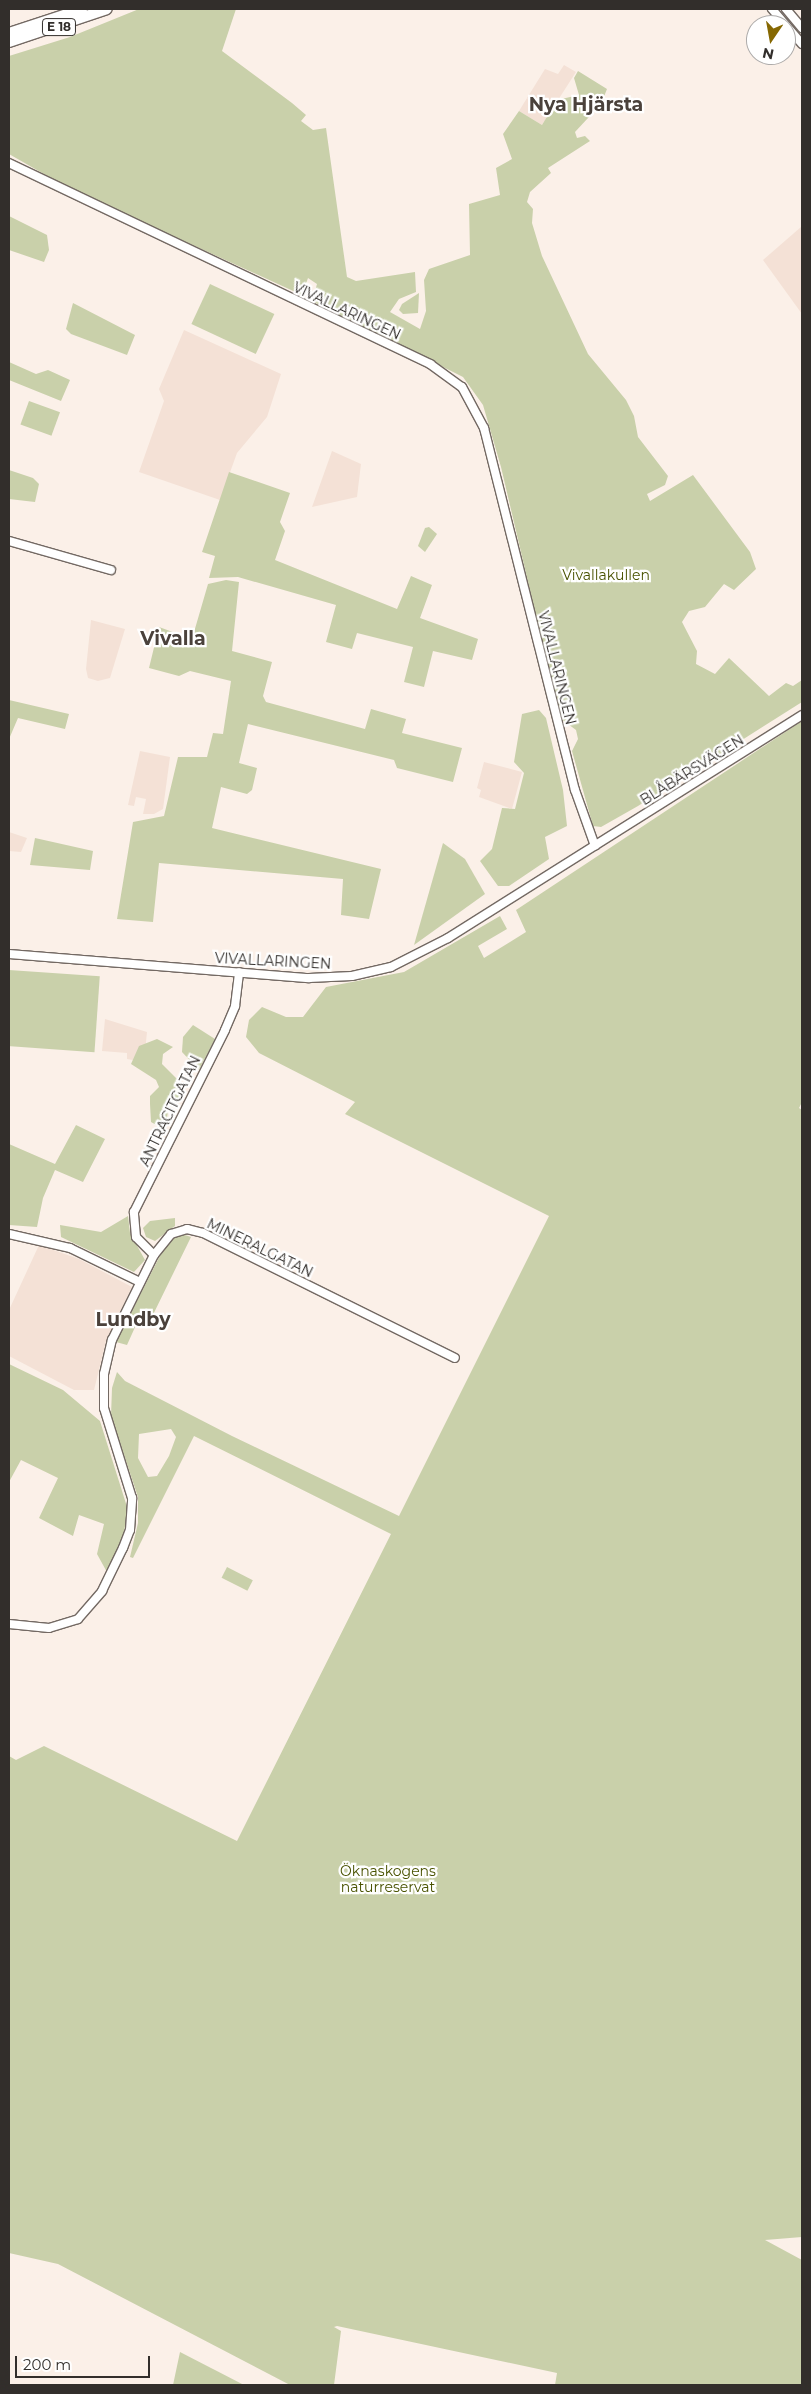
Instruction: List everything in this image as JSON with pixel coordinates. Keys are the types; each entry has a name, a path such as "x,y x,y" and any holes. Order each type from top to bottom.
{"highway":[{"name":"E 18","path":"9,32 82,9"},
{"name":"E 18","path":"9,42 108,9"}],"street":[{"path":"772,9 802,44"},
{"path":"786,9 802,28"},
{"name":"VIVALLARINGEN","path":"9,163 445,372 462,386 478,410 575,790 595,846 432,948 391,967 324,978 9,954"},
{"path":"9,541 110,570"},
{"name":"BLÅBÄRSVÄGEN","path":"595,846 802,715"},
{"name":"ANTRACITGATAN","path":"154,1255 136,1237 134,1212 225,1030 234,1006 239,972"},
{"name":"MINERALGATAN","path":"9,1624 49,1628 78,1618 102,1591 123,1548 130,1530 132,1498 104,1408 104,1374 112,1340 154,1255 171,1234 187,1229 203,1233 455,1358"},
{"path":"9,1234 70,1248 140,1282"}],"shaded area":[{"path":"564,65 576,72 542,125 519,111 545,69 558,74"},
{"path":"801,227 802,229 802,314 763,260"},
{"path":"184,330 281,374 267,417 237,453 220,500 139,472 164,401 159,389"},
{"path":"332,451 361,464 357,497 312,507"},
{"path":"91,620 125,629 110,678 98,681 88,678 86,669"},
{"path":"140,751 170,757 163,809 154,814 143,814 146,799 136,797 134,806 128,805"},
{"path":"484,762 522,772 512,809 479,797 481,790 477,788"},
{"path":"9,832 27,838 21,852 9,851"},
{"path":"105,1019 147,1032 144,1062 127,1059 127,1053 102,1051"},
{"path":"39,1245 79,1259 132,1287 106,1341 94,1390 74,1390 9,1356 9,1310"}],"green space":[{"name":"Vivallakullen","path":"139,9 236,9 222,51 306,115 301,121 313,130 326,128 347,277 356,281 415,272 416,292 399,299 390,312 420,329 426,311 424,280 429,269 470,255 469,204 500,195 496,168 512,159 503,134 519,111 542,125 557,100 579,95 574,78 578,71 607,89 601,104 575,132 577,138 585,136 590,141 548,168 551,173 530,192 527,202 533,209 532,223 542,256 588,354 626,400 634,416 638,437 668,476 665,485 647,494 650,501 693,475 750,552 756,569 734,590 724,584 705,607 689,611 682,622 697,651 696,664 715,674 729,658 769,696 786,683 793,686 802,680 802,702 638,806 601,827 593,826 572,751 578,739 576,730 560,718 501,467 483,405 463,377 312,301 317,284 308,278 302,295 70,189 9,154 9,56 70,37"},
{"path":"9,216 47,235 49,250 44,262 9,250"},
{"path":"210,284 274,314 256,354 191,324"},
{"path":"419,293 418,313 403,314 399,310 402,304"},
{"path":"73,303 135,335 127,355 71,334 66,329"},
{"path":"9,362 36,374 48,370 70,380 61,401 9,380"},
{"path":"29,401 60,412 51,436 20,424"},
{"path":"9,470 33,478 39,484 35,502 9,499"},
{"path":"229,472 290,493 280,522 285,531 275,560 397,609 411,576 432,585 420,618 478,639 472,660 433,651 424,687 404,682 413,647 357,633 352,649 326,642 336,605 238,577 209,578 215,556 202,552"},
{"path":"429,527 437,534 425,552 418,546 425,528"},
{"path":"226,580 239,582 232,651 272,662 263,696 266,702 365,729 371,709 406,719 402,733 462,748 453,782 397,768 394,760 248,724 239,763 257,768 252,790 247,794 221,787 212,828 381,869 369,919 341,915 343,879 159,863 153,922 117,919 133,822 164,816 178,757 207,757 213,733 223,734 231,681 190,671 179,676 149,668 159,627 192,639 208,584"},
{"path":"9,700 69,714 65,729 18,718 9,739"},
{"path":"539,710 546,718 563,790 567,826 545,837 549,859 509,886 498,886 480,861 492,849 502,808 515,809 524,773 514,762 522,714"},
{"name":"Öknaskogens naturreservat","path":"802,721 802,1102 799,1108 802,1110 802,2237 765,2240 802,2260 802,2385 555,2385 557,2373 337,2326 334,2327 341,2331 334,2385 290,2385 58,2264 9,2253 9,1756 16,1760 44,1746 237,1841 391,1534 194,1436 133,1558 130,1557 138,1523 138,1497 111,1416 112,1388 117,1372 125,1381 232,1436 399,1516 549,1216 345,1114 355,1102 259,1053 246,1037 249,1020 262,1007 286,1017 303,1017 326,987 404,972 500,916 507,929 478,946 484,958 526,932 516,910","holes":["171,1429 176,1437 169,1456 157,1476 148,1477 138,1458 139,1434"]},
{"path":"35,838 93,851 90,870 30,865"},
{"path":"443,843 465,859 485,894 414,945"},
{"path":"9,970 100,976 94,1052 9,1046"},
{"path":"193,1025 215,1039 199,1070 182,1052 183,1037"},
{"path":"157,1039 173,1047 163,1054 162,1064 184,1086 175,1104 169,1105 166,1124 160,1127 151,1122 150,1096 159,1087 156,1080 131,1064 139,1046"},
{"path":"76,1125 105,1139 83,1182 55,1170 43,1198 37,1227 9,1225 9,1144 55,1164"},
{"path":"128,1216 130,1233 145,1260 134,1272 61,1237 60,1225 101,1232"},
{"path":"175,1218 175,1226 155,1241 146,1237 143,1228 150,1221"},
{"path":"182,1234 191,1237 148,1325 136,1325 127,1345 116,1342 167,1242"},
{"path":"9,1364 63,1390 100,1421 128,1510 123,1537 108,1574 97,1554 104,1524 79,1515 73,1536 39,1518 58,1478 21,1460 9,1482"},
{"path":"227,1567 253,1580 247,1591 222,1578"},
{"path":"180,2352 244,2385 173,2385"}],"district":[{"name":"Nya Hjärsta","path":"586,105"},
{"name":"Vivalla","path":"173,639"},
{"name":"Lundby","path":"133,1320"}]}
